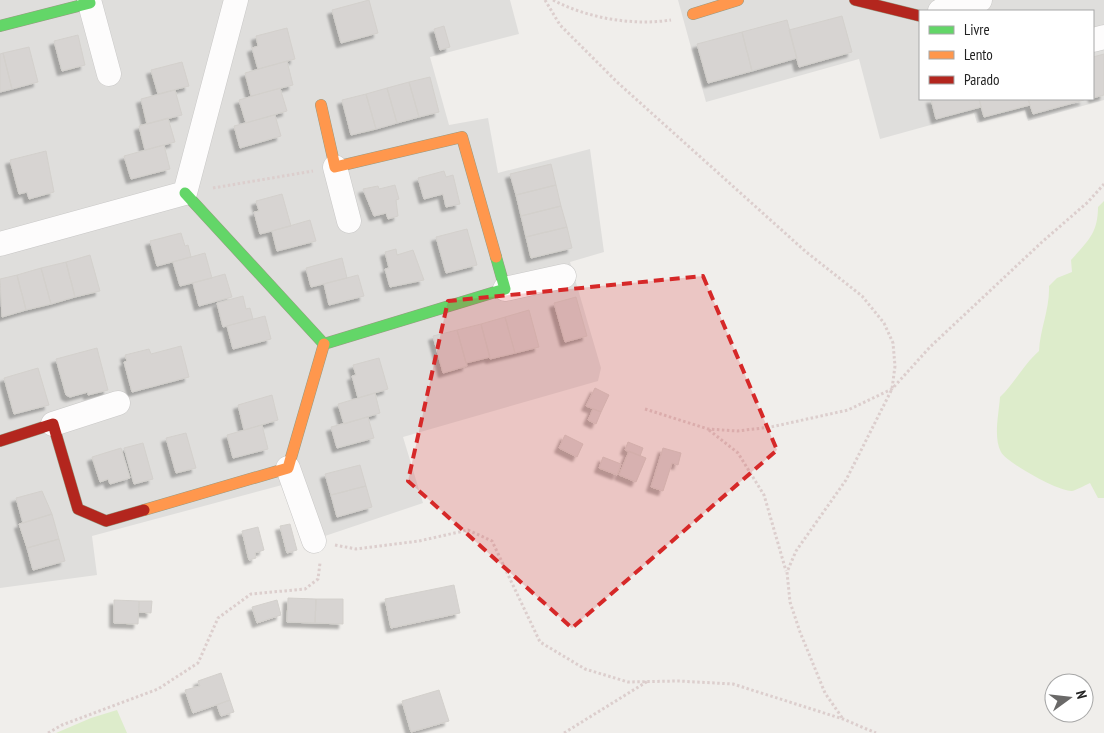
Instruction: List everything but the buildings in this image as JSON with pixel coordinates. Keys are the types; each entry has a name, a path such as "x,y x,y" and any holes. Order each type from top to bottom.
{"street":[{"path":"185,193 236,0"},
{"path":"693,14 738,0"},
{"path":"855,0 919,16"},
{"path":"944,10 980,0"},
{"path":"0,26 90,1 109,74"},
{"path":"321,105 349,221"},
{"path":"335,167 462,137 506,289"},
{"path":"0,244 185,193"},
{"path":"185,193 324,344"},
{"path":"324,344 506,289 564,276"},
{"path":"314,541 288,468 324,344"},
{"path":"0,441 118,403"},
{"path":"53,424 78,509 106,521 288,468"}],"path":[{"path":"545,0 560,25 617,82 805,251 862,296 884,323 893,344 896,366 892,390"},
{"path":"553,0 597,16 628,21 655,23 693,14"},
{"path":"185,193 335,167"},
{"path":"787,572 796,550 846,480 892,390 930,347 1042,242 1088,202 1104,184"},
{"path":"645,409 708,430 737,431 803,421 848,410 892,390"},
{"path":"708,430 738,453 764,495 787,572 790,602 800,632 825,693 843,719"},
{"path":"48,733 62,725 158,689 198,663 218,618 251,594 305,589 318,579 320,559 314,541 356,549 418,541 468,530 492,541 540,642 585,669 628,682 733,684 843,719 876,733"},
{"path":"564,733 648,681"}],"highlighted area":[{"path":"703,276 777,450 572,628 408,481 448,301"}],"shaded area":[{"path":"0,0 510,0 519,34 430,57 449,125 488,118 498,173 590,149 604,252 570,262 601,368 598,381 403,437 423,503 319,538 301,480 92,536 97,575 0,588"},
{"path":"678,0 1104,0 1104,100 1028,121 1025,110 977,123 974,113 880,139 859,59 706,102"}],"green space":[{"path":"1104,201 1104,498 1098,498 1090,483 1072,491 1065,490 1045,482 1013,463 1001,452 997,432 1000,397 1039,351 1049,286 1057,278 1072,272 1071,260 1091,236 1098,216 1098,207"},
{"path":"117,710 127,733 56,733 91,718"}],"traffic: fast":[{"path":"0,26 90,3"},
{"path":"185,193 324,344 505,289 496,257"}],"traffic: slow":[{"path":"693,14 738,0"},
{"path":"321,105 335,167 462,137 496,257"},
{"path":"144,510 288,468 324,344"}],"traffic: jam":[{"path":"855,0 919,16"},
{"path":"0,441 53,424 78,509 106,521 144,510"}]}
